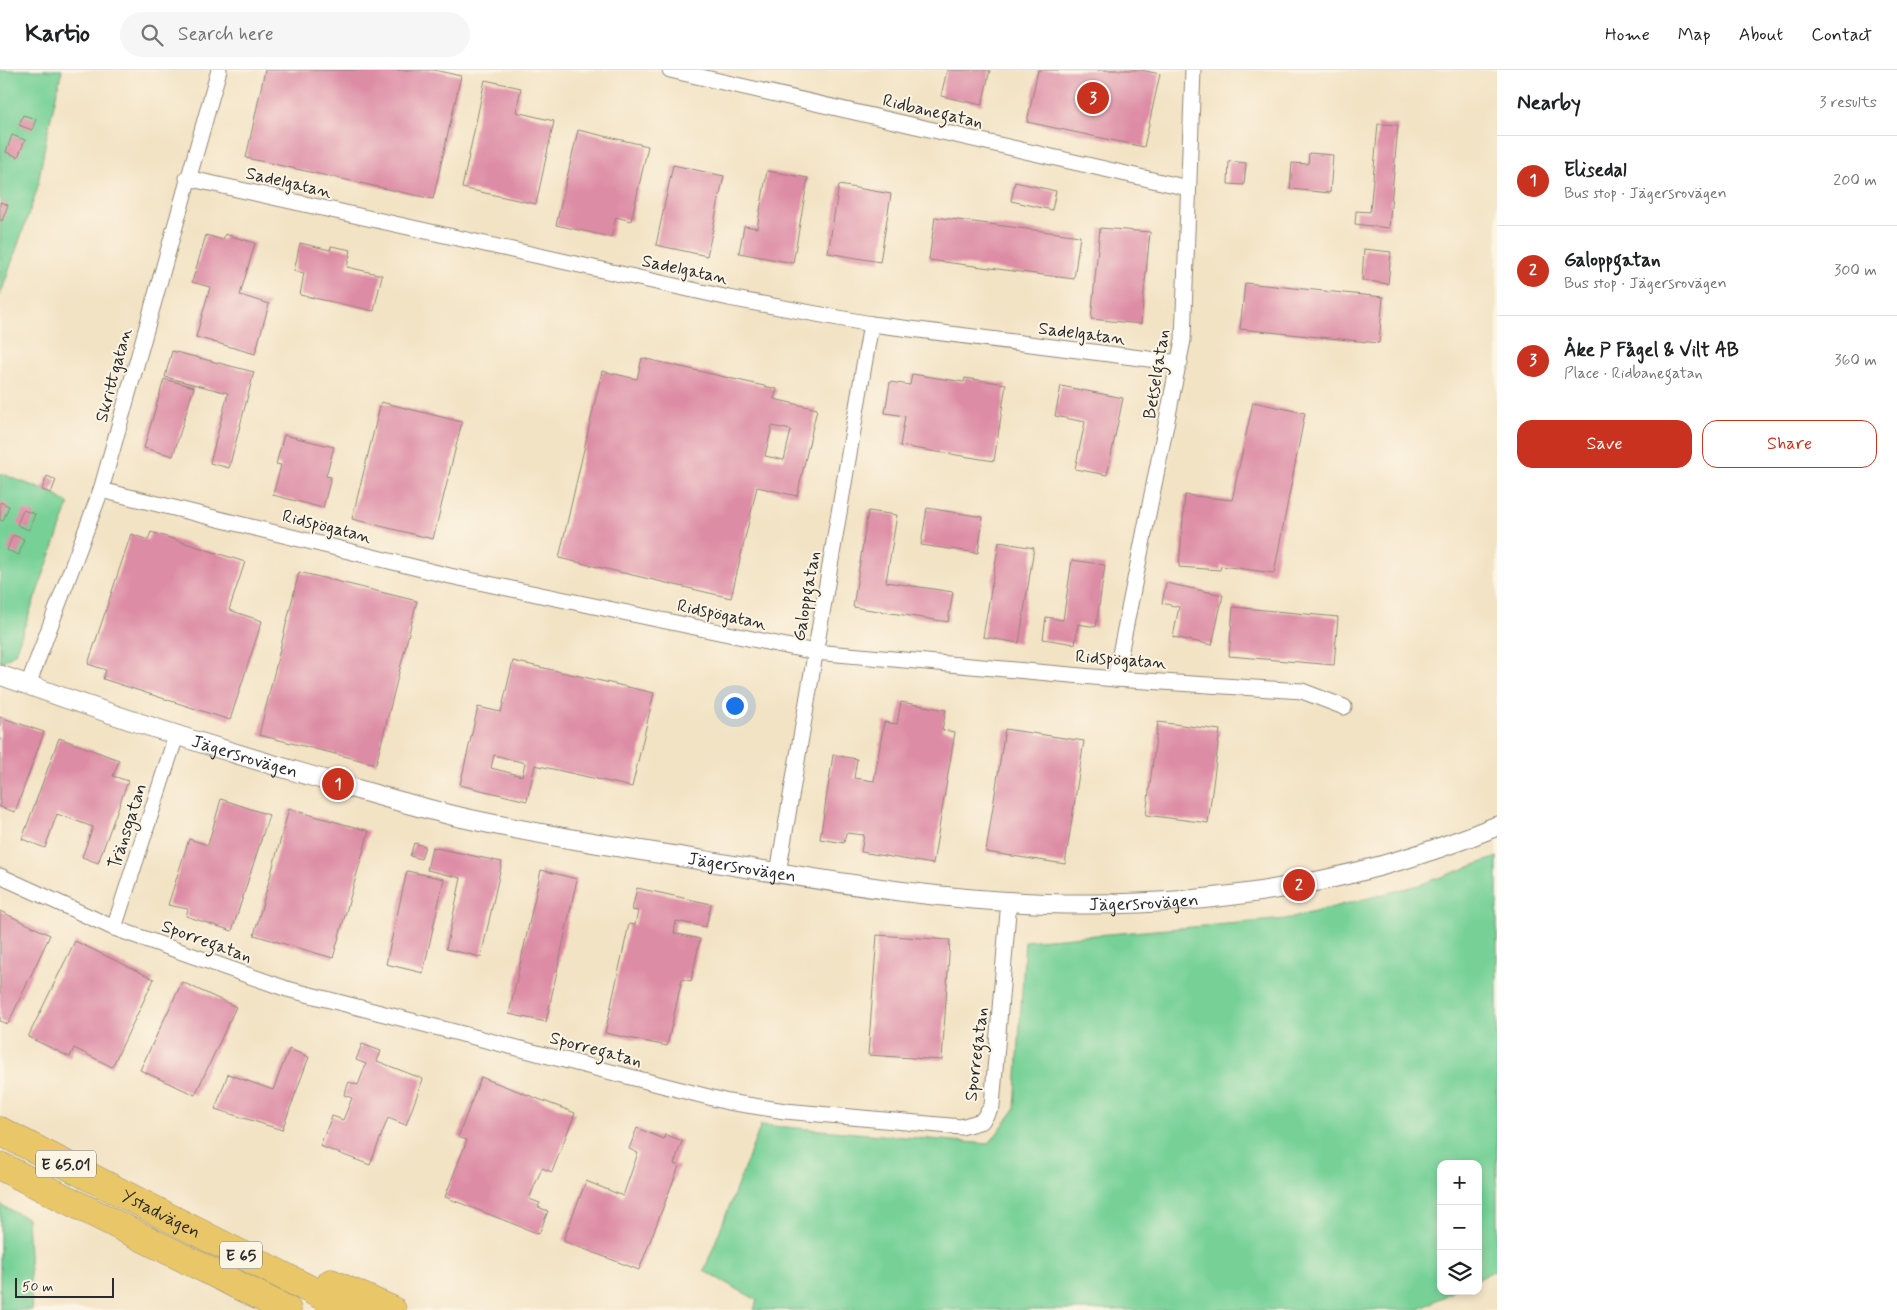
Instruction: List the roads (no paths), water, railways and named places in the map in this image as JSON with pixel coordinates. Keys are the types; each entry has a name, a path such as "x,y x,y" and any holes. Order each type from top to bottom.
{"highway":[{"name":"Ystadvägen","path":"0,1130 350,1310"},
{"name":"Ystadvägen","path":"0,1166 95,1216 287,1310"},
{"path":"133,1198 168,1207 392,1310"},
{"path":"95,1216 243,1310"}],"street":[{"name":"Skrittgatan","path":"28,685 101,490 187,178 219,70"},
{"name":"Ridbanegatan","path":"670,70 1188,188"},
{"name":"Betselgatan","path":"1115,679 1180,363 1183,340 1194,70"},
{"name":"Sadelgatan","path":"187,178 729,298 871,324 1180,363"},
{"name":"Galoppgatan","path":"778,873 871,324"},
{"name":"Ridspögatan","path":"101,490 450,576 815,652 1115,679 1302,692 1344,707"},
{"name":"Jägersrovägen","path":"0,675 176,736 399,802 465,818 561,837 778,873 942,895 1081,904 1141,902 1261,892 1396,862 1460,841 1497,826"},
{"name":"Tränsgatan","path":"114,928 176,736"},
{"name":"Sporregatan","path":"0,876 114,928 287,989 728,1102 785,1110 961,1127 982,1121 992,1106 1009,900"}],"place":[{"name":"Åke P Fågel & Vilt AB","path":"1093,98"},
{"name":"Elisedal","path":"338,784"},
{"name":"Galoppgatan","path":"1299,885"}]}
